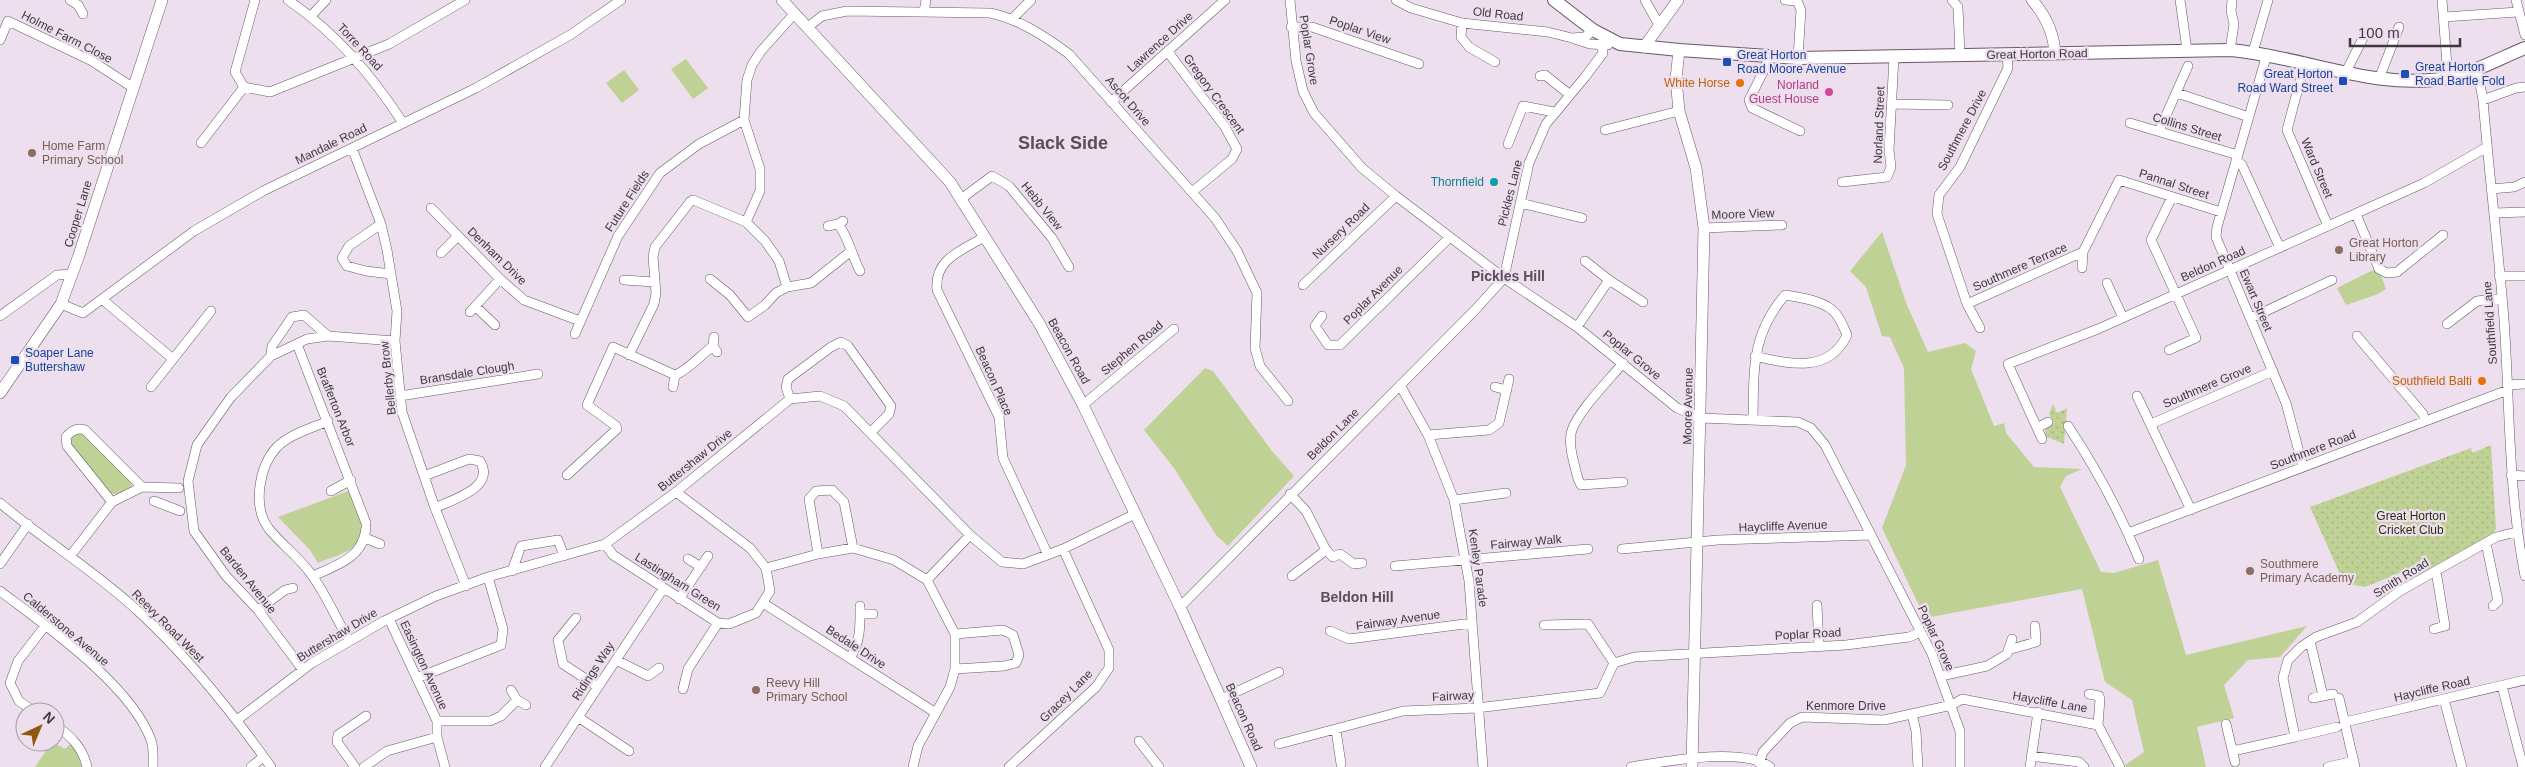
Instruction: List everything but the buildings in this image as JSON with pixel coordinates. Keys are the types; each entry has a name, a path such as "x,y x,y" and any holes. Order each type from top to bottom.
{"main road":[{"name":"Cooper Lane","path":"0,393 61,304 162,0"},
{"name":"Beacon Road","path":"782,0 950,182 1039,323 1083,405 1180,607 1251,767"},
{"name":"Great Horton Road","path":"1555,0 1593,30 1620,44 1798,58 2055,54 2190,56 2230,50 2267,54 2392,82 2448,78 2477,69 2525,48"},
{"path":"1644,47 1678,0"},
{"path":"2032,0 2050,26 2055,54"},
{"name":"Moore Avenue","path":"1678,50 1676,79 1679,111 1696,168 1704,228 1692,763"}],"street":[{"path":"255,0 235,72 244,87 270,92 389,44 465,0"},
{"name":"Torre Road","path":"288,0 311,16 355,57 381,89 403,123"},
{"path":"311,16 326,0"},
{"name":"Mandale Road","path":"61,304 83,313 194,231 263,190 476,88 570,36 621,0"},
{"path":"924,12 926,0"},
{"path":"1012,19 1031,0"},
{"name":"Lawrence Drive","path":"1111,102 1226,0"},
{"name":"Poplar Grove","path":"1290,0 1292,27 1303,91 1314,113 1362,168 1504,278 1623,362 1677,408 1701,418 1798,422 1810,428 1825,444 1921,632 1941,676 1960,731 1960,767"},
{"name":"Old Road","path":"1396,0 1411,8 1462,24 1548,32 1602,46 1620,44"},
{"path":"1645,0 1659,25"},
{"path":"1785,0 1798,1 1801,10 1798,58"},
{"path":"1952,0 1958,7 1960,56"},
{"path":"2159,131 2177,93 2190,56 2180,0"},
{"path":"2230,50 2234,24 2231,11 2232,0"},
{"path":"2254,52 2268,0"},
{"path":"2442,0 2448,78"},
{"path":"2516,0 2525,35"},
{"path":"76,2 83,14"},
{"path":"2444,17 2518,12"},
{"path":"746,222 760,190 760,168 744,120 744,100 752,65 761,51 795,13"},
{"name":"Ascot Drive","path":"808,27 822,16 833,13 990,13 1012,19 1053,42 1069,54 1192,192 1230,239 1255,288 1258,299 1255,348 1257,360 1264,374 1288,401"},
{"name":"Holme Farm Close","path":"0,40 4,19 92,61 132,87"},
{"path":"1462,24 1461,37 1469,47 1495,62"},
{"name":"Poplar View","path":"1292,27 1312,28 1419,64"},
{"path":"2379,79 2398,27"},
{"path":"1572,38 1584,37 1593,30"},
{"path":"2346,72 2363,38"},
{"name":"Pickles Lane","path":"1504,278 1529,163 1546,124 1603,53 1602,46"},
{"name":"Gregory Crescent","path":"1168,52 1225,127 1237,149 1232,159 1192,192"},
{"name":"Ewart Street","path":"2267,54 2221,212 2216,237 2286,403 2303,467"},
{"name":"Southmere Drive","path":"1980,328 1967,304 1936,214 1939,195 1960,167 2008,68 2007,55"},
{"path":"1771,56 1768,66 1749,100 1752,108 1800,131"},
{"name":"Norland Street","path":"1842,182 1887,177 1891,167 1894,58"},
{"name":"Ward Street","path":"2305,62 2287,130 2328,226"},
{"name":"Southfield Lane","path":"2477,69 2483,100 2502,298 2511,475 2516,532 2525,576"},
{"path":"1540,76 1545,75 1569,94"},
{"path":"201,143 244,87"},
{"path":"2483,100 2516,88 2525,87"},
{"path":"2177,93 2249,117"},
{"path":"1892,104 1948,105"},
{"path":"1508,144 1523,106 1554,112"},
{"path":"1605,130 1679,111"},
{"name":"Future Fields","path":"575,334 618,236 660,173 699,144 744,120"},
{"name":"Collins Street","path":"2130,123 2237,158"},
{"name":"Beldon Road","path":"2042,439 2008,364 2041,350 2061,345 2356,214 2424,183 2487,147"},
{"name":"Bellerby Brow","path":"352,148 382,224 397,311 395,341 402,412 435,508 466,586"},
{"path":"2237,158 2280,248"},
{"name":"Hebb View","path":"961,199 992,176 1009,186 1052,238 1069,267"},
{"name":"Pannal Street","path":"2083,252 2119,180 2221,212"},
{"path":"2491,189 2514,187 2525,182"},
{"name":"Nursery Road","path":"1303,285 1396,196"},
{"path":"2169,350 2196,338 2151,240 2172,197"},
{"path":"629,355 654,304 653,256 655,247 690,202 694,200 746,222 765,241 779,261 787,287"},
{"path":"1520,203 1582,218"},
{"name":"Denham Drive","path":"431,208 500,279 529,304 552,309 580,321"},
{"path":"2494,213 2525,212"},
{"path":"2356,214 2379,269 2387,273 2397,272 2443,235"},
{"path":"828,226 841,223 850,252 860,271"},
{"path":"382,224 349,246 342,258 347,266 366,271 391,274"},
{"name":"Moore View","path":"1704,228 1782,225"},
{"path":"441,253 458,236"},
{"name":"Beacon Place","path":"984,237 945,260 936,278 937,290 999,417 1003,458 1048,555"},
{"name":"Poplar Avenue","path":"1315,326 1328,345 1340,345 1450,237"},
{"path":"713,269 708,281 730,295 748,317 765,305 776,293 787,287 811,283 850,252"},
{"path":"2082,268 2083,252"},
{"name":"Southmere Terrace","path":"1967,304 2083,252"},
{"path":"1585,261 1609,280 1643,302"},
{"path":"0,316 56,276 72,274"},
{"path":"2499,276 2525,276"},
{"name":"Beldon Lane","path":"1180,607 1504,278"},
{"path":"495,325 473,310 500,279"},
{"path":"624,280 655,282"},
{"path":"1576,327 1609,280"},
{"path":"2250,318 2332,280"},
{"path":"2107,283 2123,318"},
{"path":"1753,419 1755,356 1761,335 1774,308 1784,295 1799,297 1826,306 1835,312 1847,335 1841,349 1827,359 1813,363 1794,363 1755,356"},
{"path":"2446,324 2478,301 2502,298"},
{"path":"103,300 173,359"},
{"path":"151,387 211,311"},
{"path":"271,356 272,346 292,317 304,315 328,336"},
{"name":"Poplar Avenue","path":"1308,334 1322,316"},
{"name":"Stephen Road","path":"1083,405 1174,329"},
{"name":"Barden Avenue","path":"302,670 258,610 226,576 194,531 188,482 197,445 231,397 271,356 307,339 328,336 395,341"},
{"path":"2356,336 2423,414 2425,421"},
{"path":"871,432 889,414 891,406 848,346 841,342 831,347 788,379 786,387 790,399 820,396 844,406 970,535 1002,562 1023,564 1048,555 1135,514"},
{"name":"Brafferton Arbor","path":"297,344 351,480 366,526 365,538"},
{"path":"567,475 617,429 610,421 587,405 613,346 675,375 681,373 698,357 715,345"},
{"path":"1623,362 1580,416 1571,431 1571,443 1581,485 1623,482"},
{"name":"Southmere Grove","path":"2150,424 2273,371"},
{"name":"Bransdale Clough","path":"400,396 538,374"},
{"path":"673,387 675,375"},
{"path":"1428,435 1489,430 1499,423 1509,379"},
{"name":"Southmere Road","path":"2128,533 2425,421 2508,387 2525,384"},
{"name":"Kenley Parade","path":"1400,385 1428,435 1454,500 1465,560 1472,623 1483,767"},
{"path":"1495,387 1507,390"},
{"path":"2138,396 2191,510"},
{"name":"Buttershaw Drive","path":"237,720 302,670 349,640 436,596 488,577 605,544 676,492 790,399"},
{"path":"328,421 298,434 277,447 262,473 260,506 268,528 298,557 313,576 349,640"},
{"path":"2037,428 2048,422"},
{"path":"2068,426 2084,449 2128,533 2139,559"},
{"path":"112,502 67,446 66,437 77,429 85,430 142,487"},
{"path":"424,476 469,459 480,461 484,468 484,476 478,486 435,508"},
{"path":"2511,475 2525,476"},
{"path":"331,491 351,480"},
{"path":"71,555 112,502 142,487 176,488 167,506"},
{"path":"818,554 809,499 816,491 832,490 844,502 852,548"},
{"path":"676,492 750,548 766,568 770,591 762,603"},
{"path":"1290,494 1306,511 1326,550 1334,557 1340,554 1347,557 1354,564 1362,563"},
{"path":"1454,500 1506,494"},
{"path":"154,501 180,511"},
{"name":"Reevy Road West","path":"0,504 71,555 138,611 193,668 237,720 270,767"},
{"path":"0,564 28,524"},
{"name":"Smith Road","path":"2295,737 2283,678 2288,660 2301,647 2310,641 2357,622 2400,591 2486,542 2496,537 2516,532"},
{"path":"927,580 970,535"},
{"name":"Haycliffe Avenue","path":"1622,549 1697,542 1871,535"},
{"path":"313,576 344,562 362,547 365,538 380,544"},
{"path":"512,571 521,546 558,540 564,556"},
{"path":"2486,542 2498,601 2493,606"},
{"name":"Lastingham Green","path":"605,544 613,555 663,589 718,622 729,624 756,612 762,603"},
{"path":"766,568 818,554 852,548 894,560 927,580 955,634 956,669 950,687 918,746 913,767"},
{"name":"Gracey Lane","path":"1009,767 1096,687 1109,668 1109,650 1063,549"},
{"name":"Fairway Walk","path":"1395,566 1588,549"},
{"path":"1294,570 1326,550"},
{"path":"679,599 708,556"},
{"path":"688,559 701,567"},
{"path":"2434,629 2446,626 2436,571"},
{"path":"416,678 501,645 503,629 488,577"},
{"path":"258,610 285,590 293,588"},
{"name":"Ridings Way","path":"544,767 663,589"},
{"name":"Calderstone Avenue","path":"0,591 96,668 134,710 151,741 153,767"},
{"name":"Bedale Drive","path":"762,603 936,713"},
{"path":"1817,604 1819,646"},
{"path":"850,658 858,647 860,610 873,614"},
{"path":"576,618 558,640 563,664 598,687"},
{"name":"Easington Avenue","path":"389,619 437,721"},
{"path":"683,688 688,669 718,622"},
{"name":"Fairway Avenue","path":"1330,631 1349,640 1472,623"},
{"path":"1544,625 1588,624 1614,664"},
{"path":"20,702 10,683 18,662 45,626"},
{"path":"2008,650 2036,642 2035,626"},
{"path":"955,634 1003,630 1013,635 1019,655 1016,663 1004,666 956,669"},
{"name":"Poplar Road","path":"1614,664 1634,656 1819,646 1909,637 1921,632"},
{"path":"1941,676 1987,666 2007,654 2012,639"},
{"path":"2310,641 2332,696 2354,764 2328,767"},
{"path":"616,660 648,676 658,668"},
{"name":"Fairway","path":"1279,744 1402,711 1477,708 1600,693 1614,664"},
{"path":"1221,699 1279,672"},
{"name":"Haycliffe Road","path":"2233,750 2295,737 2525,680"},
{"path":"2502,686 2523,767"},
{"path":"511,690 517,700 526,705"},
{"path":"2089,694 2099,696 2100,699 2098,725"},
{"path":"2313,698 2332,696"},
{"name":"Haycliffe Lane","path":"1952,705 1962,699 2038,712 2098,725 2120,767"},
{"path":"2444,699 2462,767"},
{"path":"445,767 437,737 437,721 490,721 501,716 517,700"},
{"name":"Kenmore Drive","path":"1758,763 1763,752 1790,723 1802,717 1884,720 1952,705"},
{"path":"2030,767 2038,712"},
{"path":"1912,714 1916,732 1918,767"},
{"path":"355,767 337,742 338,735 366,716"},
{"path":"578,717 629,751"},
{"path":"2226,724 2235,762"},
{"path":"1336,730 1340,764"},
{"path":"65,732 84,752 87,767"},
{"path":"364,767 387,751 437,737"},
{"path":"1139,741 1158,767"},
{"path":"383,742 387,751"},
{"path":"2031,756 2079,762 2084,767"},
{"path":"251,767 264,757"},
{"path":"1631,767 1692,763 1725,757 1770,767"}],"green space":[{"path":"686,59 708,88 693,99 671,69"},
{"path":"624,70 639,90 622,103 606,83"},
{"path":"1882,232 1907,305 1928,352 1965,343 1976,351 1971,369 1994,426 2004,423 2006,433 2034,467 2082,469 2066,476 2060,487 2101,572 2114,573 2158,560 2186,655 2307,626 2280,657 2248,660 2224,685 2234,718 2197,727 2206,767 2126,767 2125,765 2144,752 2132,700 2105,682 2082,589 1925,618 1882,528 1906,465 1904,368 1890,337 1882,336 1866,287 1850,271"},
{"path":"2375,269 2381,275 2386,289 2378,294 2346,305 2337,288"},
{"path":"1205,368 1213,371 1272,451 1294,476 1228,546 1216,535 1174,468 1144,430"},
{"path":"2053,404 2057,413 2067,408 2064,444 2045,436 2046,427 2054,423 2049,414"},
{"path":"81,432 132,482 131,487 123,494 109,494 71,446 69,440 72,435"},
{"name":"Great Horton Cricket Club","path":"2491,445 2496,529 2493,533 2411,579 2402,572 2365,587 2344,583 2310,507 2471,448 2472,453"},
{"path":"351,490 360,519 361,533 359,540 351,549 318,563 310,550 278,517"},
{"path":"71,745 78,755 82,767 35,767 45,752 65,752 65,749"}],"place":[{"name":"Great Horton Road Moore Avenue","path":"1727,62"},
{"name":"Great Horton Road Bartle Fold","path":"2405,74"},
{"name":"Great Horton Road Ward Street","path":"2343,81"},
{"name":"White Horse","path":"1740,83"},
{"name":"Norland Guest House","path":"1829,92"},
{"name":"Home Farm Primary School","path":"32,153"},
{"name":"Thornfield","path":"1494,182"},
{"name":"Great Horton Library","path":"2339,250"},
{"name":"Soaper Lane Buttershaw","path":"15,360"},
{"name":"Southfield Balti","path":"2482,381"},
{"name":"Southmere Primary Academy","path":"2250,571"},
{"name":"Reevy Hill Primary School","path":"756,690"}],"district":[{"name":"Slack Side","path":"1063,143"},
{"name":"Pickles Hill","path":"1508,276"},
{"name":"Beldon Hill","path":"1357,597"}]}
